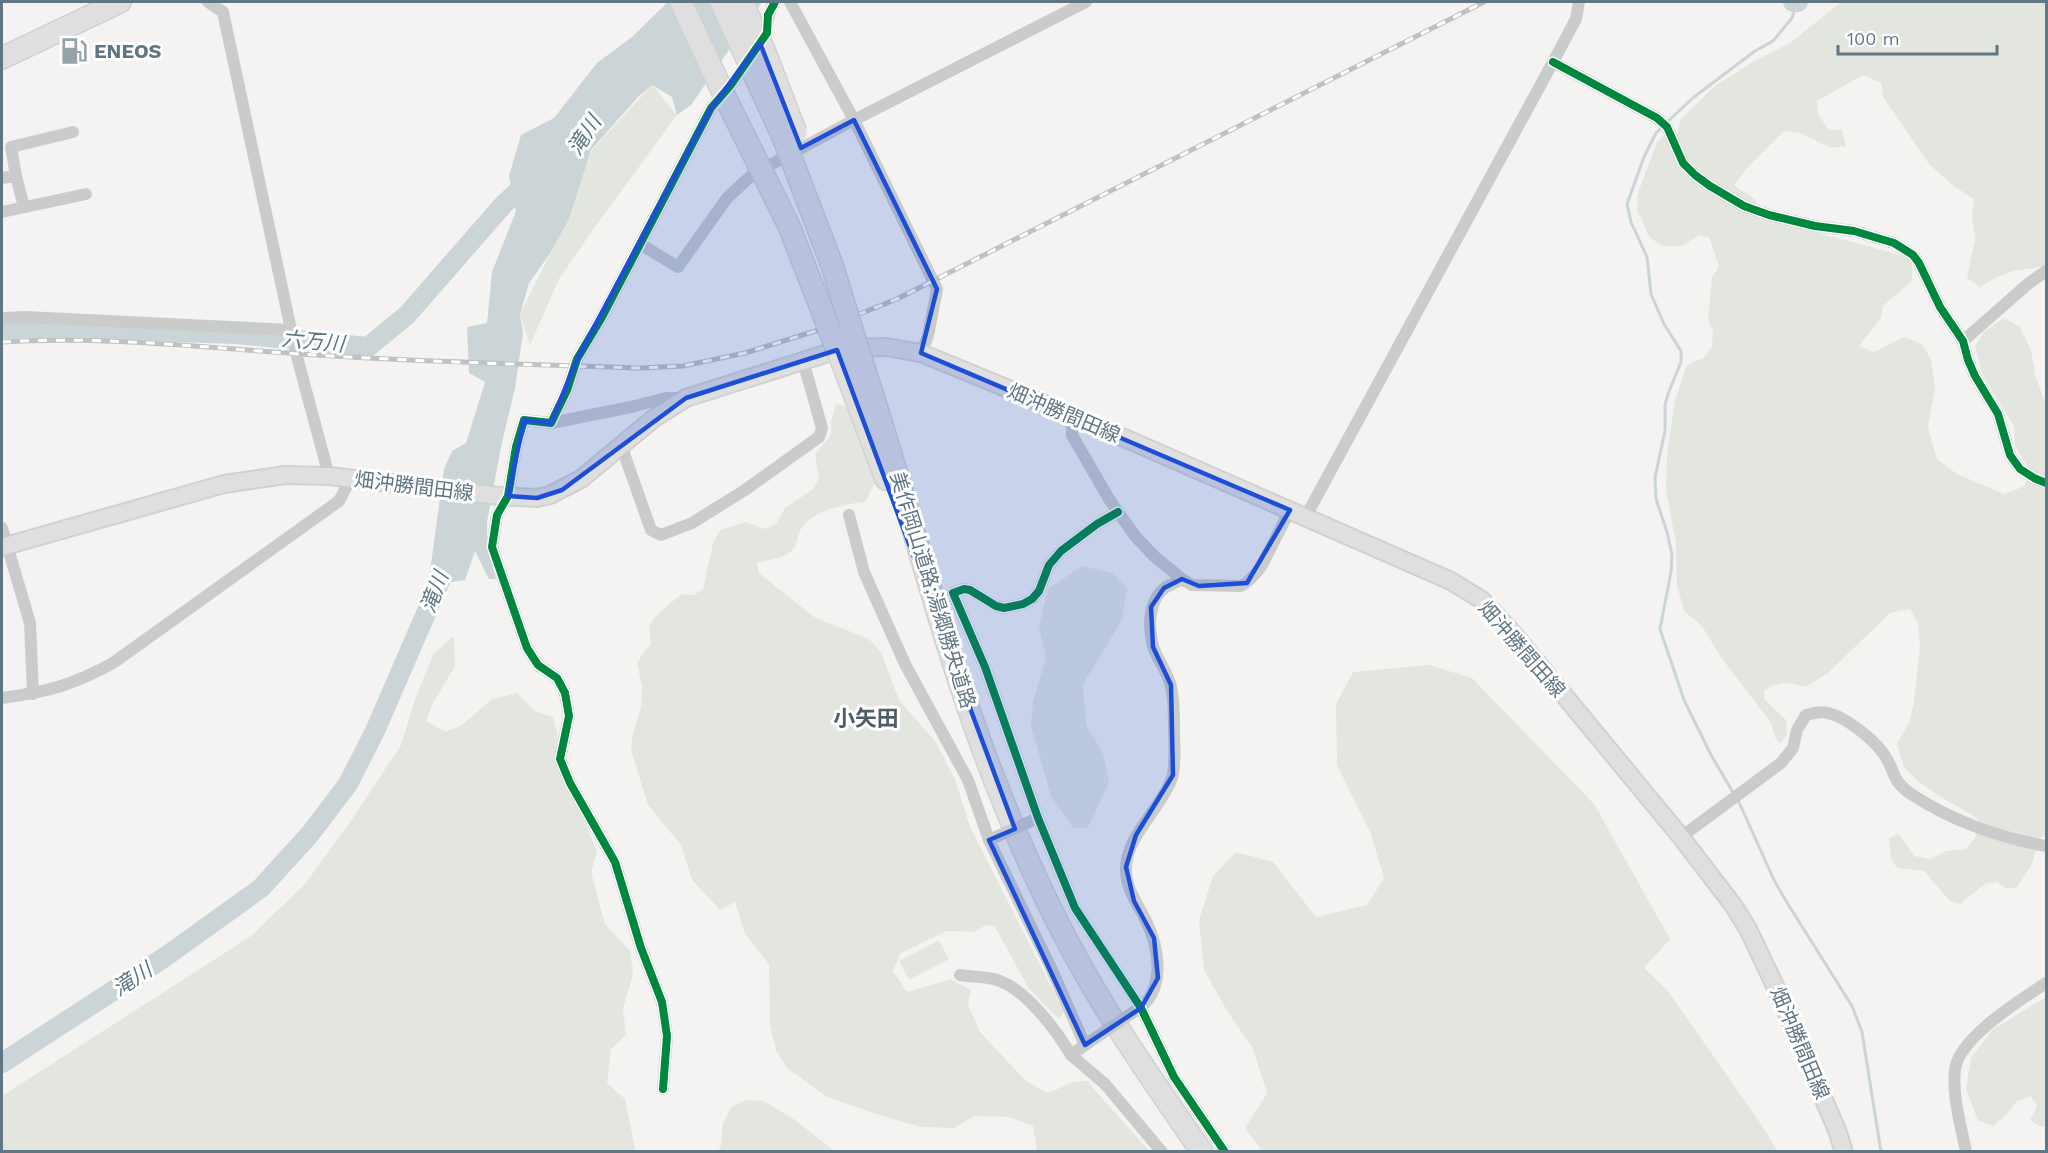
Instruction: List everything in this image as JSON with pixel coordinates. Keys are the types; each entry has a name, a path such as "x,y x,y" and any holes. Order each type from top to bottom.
{"highway":[{"path":"2,58 120,2"},
{"path":"681,2 789,226 855,370"},
{"path":"722,2 783,137 819,232 855,370"},
{"path":"742,2 775,81 816,193 819,232"},
{"name":"美作岡山道路;湯郷勝央道路","path":"855,370 1003,801 1037,879 1108,1011 1153,1082 1202,1152"}],"main road":[{"name":"畑沖勝間田線","path":"4,546 224,484 285,475 351,478 537,498 562,490 581,479 652,419 686,398 803,361 853,348 886,348 921,353 1072,415 1290,510 1451,581 1482,600 1511,631 1681,837 1734,905 1748,928 1776,988 1837,1130 1844,1152"}],"street":[{"path":"208,2 223,12 295,349 329,476"},
{"path":"775,2 768,15 767,33 808,144"},
{"path":"790,2 854,120 937,289 928,336 921,353"},
{"path":"640,244 678,267 727,198 753,174 1086,2"},
{"path":"1305,518 1553,62 1576,18 1579,2"},
{"path":"551,423 567,390 577,359 602,317 711,108 730,86 767,33"},
{"path":"1553,62 1657,118 1667,126 1683,163 1695,175 1744,206 1769,215 1815,226 1854,231 1893,243 1912,255 1919,263 1940,307 1963,340 1975,376 1998,414 2010,455 2020,469 2046,483"},
{"path":"730,86 770,165"},
{"path":"24,207 11,147 73,132"},
{"path":"2,178 16,176"},
{"path":"2,212 86,194"},
{"path":"1963,340 2046,271"},
{"path":"2,318 26,317 291,330"},
{"path":"621,446 651,530 661,535 692,523 745,490 819,437 822,428 803,361"},
{"path":"663,1089 667,1036 662,1002 641,948 615,862 570,783 561,759 569,716 565,693 557,678 538,665 527,648 492,547 496,515 504,496 524,420 551,423 631,408 666,398 686,398"},
{"path":"1072,415 1072,435 1118,512 1135,536 1155,557 1192,585 1241,586 1247,583 1262,565 1290,510"},
{"path":"2,698 60,688 113,663 339,501 351,478"},
{"path":"1118,512 1097,524 1061,551 1049,565 1039,591 1023,604 1004,608 996,606 970,590 964,589 954,593 985,667 1038,818 1075,908 1138,1010 1174,1077 1225,1152"},
{"path":"849,515 864,572 905,664 968,780 989,840 1052,970 1085,1045"},
{"path":"2,528 4,546 30,623 33,694"},
{"path":"1071,1055 1138,1010 1154,992 1158,978 1154,938 1134,901 1127,883 1126,867 1136,836 1166,791 1173,775 1171,685 1153,647 1150,627 1151,607 1164,588 1182,579"},
{"path":"1681,837 1781,763 1793,748 1797,730 1806,716 1815,712 1828,713 1840,718 1874,742 1885,755 1899,783 1910,793 1978,827 2016,840 2046,846"},
{"path":"989,840 1038,818"},
{"path":"960,975 997,980 1014,990 1038,1010 1056,1030 1071,1055 1106,1084 1162,1152"},
{"path":"1966,1152 1955,1088 1955,1067 1977,1034 2006,1010 2046,983"}],"highlighted area":[{"path":"760,43 801,148 854,120 937,289 921,353 1290,510 1247,583 1199,586 1182,579 1164,588 1151,607 1153,647 1171,685 1173,775 1136,835 1126,867 1134,901 1154,938 1158,978 1141,1008 1085,1045 989,840 1015,829 837,350 686,398 562,490 537,498 508,496 524,420 551,423 577,359 711,108"}],"shaded area":[{"path":"1841,2 2046,2 2046,266 2014,271 1997,277 1980,287 1967,278 1975,239 1972,214 1974,199 1955,187 1929,164 1883,97 1881,83 1863,75 1817,101 1818,114 1829,130 1842,130 1846,146 1831,148 1800,133 1784,131 1748,167 1734,185 1756,200 1762,218 1912,258 1912,281 1883,306 1881,318 1859,346 1874,352 1904,337 1922,344 1931,359 1935,388 1928,427 1937,459 1957,474 2004,494 2025,486 2029,469 2015,446 2014,426 1982,374 1975,346 1984,332 2004,318 2020,327 2031,350 2036,378 2046,404 2046,834 2040,838 2031,866 2017,887 2007,889 1997,882 1986,883 1960,904 1949,900 1924,871 1897,868 1891,859 1889,838 1899,834 1914,856 1931,859 1946,851 1966,849 1975,838 1979,820 1922,784 1906,769 1902,760 1897,743 1910,721 1920,647 1918,623 1910,609 1890,613 1829,672 1806,687 1784,683 1774,685 1764,691 1764,699 1786,720 1787,734 1780,744 1775,737 1771,723 1720,656 1702,626 1684,611 1677,585 1676,544 1666,490 1667,454 1675,401 1686,367 1704,358 1712,346 1713,332 1708,318 1712,278 1719,266 1709,237 1699,235 1682,246 1663,246 1650,238 1637,210 1638,193 1657,142 1663,136 1669,139 1677,133 1681,119 1715,86 1756,60 1790,43"},
{"path":"652,85 677,115 559,279 530,345 520,314 554,246 592,150"},
{"path":"836,404 846,406 875,483 865,502 837,507 810,519 803,525 792,551 782,557 757,563 759,573 814,617 869,639 881,652 899,700 935,741 955,779 970,827 1064,1012 1059,1019 1029,989 995,927 986,925 974,932 947,931 901,953 893,971 907,992 951,979 971,990 968,1005 980,1032 1026,1081 1048,1093 1073,1082 1087,1081 1149,1151 1037,1151 1033,1126 1009,1117 974,1116 954,1128 921,1127 827,1097 787,1068 776,1050 770,1024 769,964 745,934 735,902 720,910 692,880 681,845 648,805 631,750 633,733 641,708 642,687 637,662 651,643 649,627 654,618 681,594 694,595 703,589 713,543 720,530 745,522 766,529 776,524 785,508 812,490 819,478 815,454 831,435 831,421"},
{"path":"1082,566 1112,573 1127,588 1122,620 1083,684 1086,725 1103,753 1109,782 1088,827 1074,829 1052,799 1031,725 1033,702 1046,658 1039,627 1048,589"},
{"path":"454,636 455,666 432,705 426,721 446,732 462,725 492,699 517,693 535,711 553,717 558,738 556,765 584,819 597,852 591,872 605,924 630,951 633,974 623,1009 626,1035 611,1049 607,1083 625,1099 634,1151 2,1152 2,1096 251,936 305,884 401,745 416,696 434,653"},
{"path":"1429,665 1472,678 1594,804 1670,939 1644,968 1668,991 1765,1130 1777,1151 1262,1151 1245,1128 1267,1093 1253,1049 1226,1009 1204,970 1199,920 1213,876 1236,852 1273,862 1316,917 1367,905 1384,878 1371,834 1337,765 1336,704 1353,672"},
{"path":"939,940 949,959 909,980 899,961"},
{"path":"2046,997 2046,1126 2039,1126 2030,1120 2037,1106 2031,1096 2016,1102 1993,1126 1978,1121 1966,1089 1971,1058 1992,1030"},
{"path":"746,1100 764,1101 795,1120 834,1151 718,1151 721,1145 723,1123 731,1107"}],"water":[{"path":"668,2 762,2 691,105 677,115 672,97 652,85 638,97 591,150 569,219 549,255 529,283 520,314 523,333 515,388 487,522 487,549 496,579 489,579 475,551 465,580 428,586 444,469 452,451 466,443 485,382 469,373 467,327 487,323 492,272 516,211 509,176 521,135 554,118 597,63 632,37"}],"waterway":[{"name":"滝川","path":"1793,2 1798,2"},
{"path":"1666,123 1694,97 1755,51 1773,41 1792,18 1797,2"},
{"path":"1661,128 1644,157 1627,204 1631,222 1647,257 1651,294 1664,324 1681,351 1681,362 1665,405 1665,431 1655,477 1656,499 1672,555 1660,629 1684,700 1711,755 1734,794"},
{"name":"六万川","path":"2,329 49,328 237,334 368,347 407,315 503,205 528,182 533,182"},
{"name":"滝川","path":"2,1063 165,957 261,888 310,834 348,784 375,731 440,581 447,559"},
{"path":"1738,800 1774,880 1852,1006 1862,1032 1881,1152"}],"railway":[{"path":"2,342 84,340 371,358 640,368 683,366 745,353 822,329 897,299 1484,2"}],"cycle path":[{"path":"663,1089 667,1036 662,1002 641,948 615,862 570,783 560,759 569,716 565,693 557,678 538,665 527,648 492,547 497,515 508,496 516,447 524,420 551,423 567,390 577,359 602,317 711,108 730,86 767,33 768,15 775,2"},
{"path":"1553,62 1657,118 1667,127 1683,163 1710,186 1744,206 1769,215 1815,226 1854,231 1894,243 1913,255 1940,307 1963,341 1975,376 1998,414 2010,455 2020,469 2046,483"},
{"path":"1118,512 1097,524 1061,551 1049,565 1039,591 1023,604 1004,608 996,606 970,590 964,589 953,593 985,667 1038,818 1075,908 1141,1008 1174,1077 1225,1152"}],"place":[{"name":"ENEOS","path":"74,51"}],"district":[{"name":"小矢田","path":"866,718"}]}
